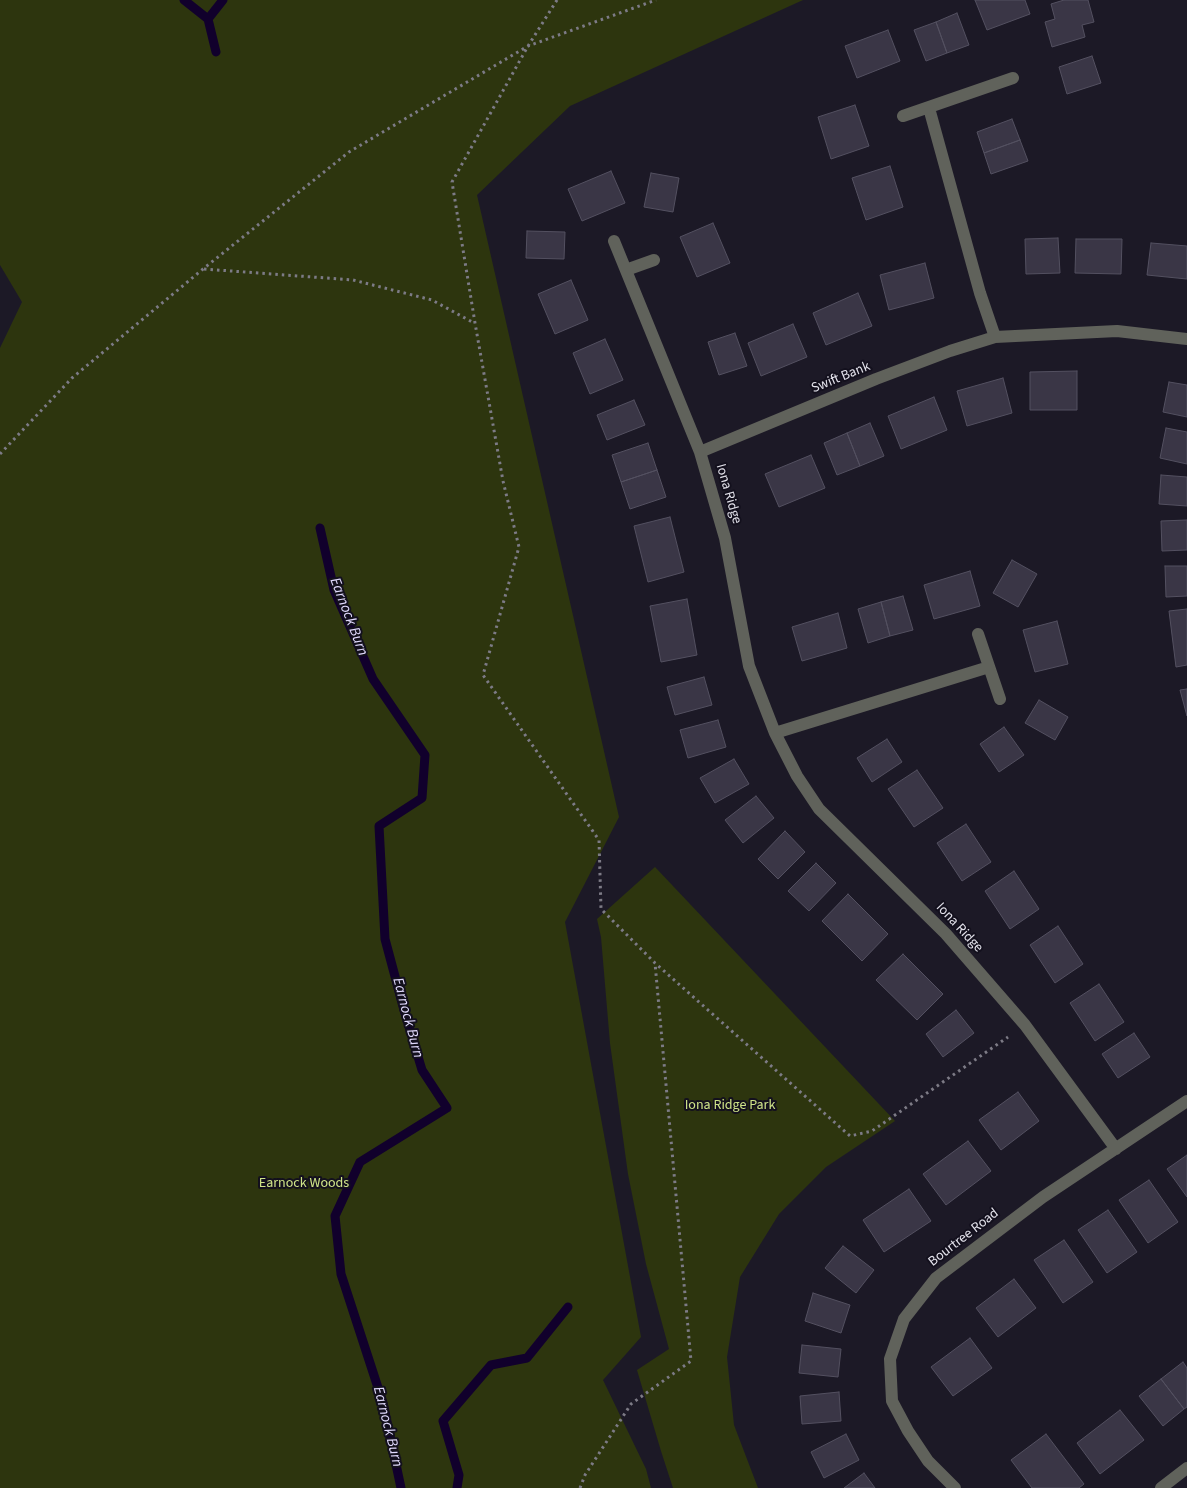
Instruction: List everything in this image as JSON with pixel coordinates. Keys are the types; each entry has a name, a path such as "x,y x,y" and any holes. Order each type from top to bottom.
{"street":[{"path":"903,116 1014,78"},
{"path":"929,108 980,293 995,337"},
{"name":"Iona Ridge","path":"614,241 700,452 726,538 749,666 775,733 797,776 819,810 946,934 1024,1025 1116,1149"},
{"path":"626,270 654,260"},
{"name":"Swift Bank","path":"700,452 876,379 950,351 995,337 1117,331 1187,339"},
{"path":"978,634 1000,699"},
{"path":"775,733 989,666"},
{"name":"Bourtree Road","path":"955,1488 928,1461 908,1431 892,1401 890,1359 904,1319 936,1278 1043,1197 1187,1101"},
{"path":"1161,1488 1187,1468"}],"path":[{"path":"557,0 528,46 452,182 503,481 519,547 483,675 599,840 601,909 655,963 850,1136 872,1131 1024,1025"},
{"path":"0,454 72,378 203,269 350,152 528,46 656,0"},
{"path":"203,269 353,280 432,300 475,323"},
{"path":"580,1488 585,1474 631,1404 691,1361 655,963"}],"green space":[{"name":"Earnock Woods","path":"0,0 803,0 570,106 477,195 619,817 565,922 641,1337 603,1380 646,1469 651,1488 0,1488 0,348 22,302 0,265"},
{"name":"Iona Ridge Park","path":"655,867 895,1121 826,1167 779,1214 740,1277 727,1357 734,1425 758,1488 673,1488 637,1370 669,1349 646,1264 628,1174 610,1043 601,937 597,919"}],"building":[{"path":"975,0 1025,0 1030,14 987,30"},
{"path":"1064,0 1088,0 1094,22 1082,25 1085,37 1052,47 1045,22 1055,19 1051,4"},
{"path":"957,13 969,45 947,53 936,22"},
{"path":"936,22 947,53 926,61 914,30"},
{"path":"888,30 900,61 857,78 845,46"},
{"path":"1092,56 1101,83 1067,94 1059,67"},
{"path":"855,105 869,146 831,159 818,117"},
{"path":"1012,119 1020,140 984,153 977,132"},
{"path":"1020,140 1028,161 991,174 984,153"},
{"path":"890,166 903,207 866,220 852,178"},
{"path":"611,171 625,203 582,221 568,189"},
{"path":"651,173 679,178 673,212 644,207"},
{"path":"713,223 730,263 697,277 680,237"},
{"path":"527,231 565,232 564,259 526,258"},
{"path":"1058,238 1060,273 1026,274 1025,239"},
{"path":"1076,239 1122,239 1121,274 1075,273"},
{"path":"1151,243 1187,246 1187,279 1147,275"},
{"path":"925,263 934,298 889,310 880,275"},
{"path":"571,280 588,320 555,334 538,294"},
{"path":"858,293 872,326 826,345 813,313"},
{"path":"793,324 807,357 761,376 748,343"},
{"path":"735,333 747,366 719,375 708,342"},
{"path":"605,339 623,380 590,394 573,353"},
{"path":"1077,371 1077,410 1030,410 1030,372"},
{"path":"1003,378 1012,413 967,426 957,391"},
{"path":"1169,382 1187,385 1187,417 1163,412"},
{"path":"934,397 947,430 901,449 888,416"},
{"path":"634,400 645,425 607,440 597,415"},
{"path":"870,423 884,456 860,466 847,433"},
{"path":"1166,428 1187,432 1187,464 1160,458"},
{"path":"847,433 860,466 837,475 824,443"},
{"path":"648,443 657,470 621,482 612,455"},
{"path":"811,455 825,488 779,507 765,474"},
{"path":"657,470 666,497 630,509 621,482"},
{"path":"1161,475 1187,477 1187,506 1159,504"},
{"path":"670,517 684,572 648,582 634,526"},
{"path":"1187,520 1187,550 1162,551 1161,521"},
{"path":"1012,560 1037,574 1018,607 993,593"},
{"path":"1165,566 1187,566 1187,596 1166,597"},
{"path":"970,571 980,606 934,619 924,585"},
{"path":"903,596 913,630 890,636 881,602"},
{"path":"687,599 697,655 661,662 650,606"},
{"path":"881,602 890,636 868,643 858,609"},
{"path":"1187,609 1187,665 1176,667 1169,611"},
{"path":"838,613 847,648 802,661 792,627"},
{"path":"1057,621 1068,664 1035,672 1023,630"},
{"path":"704,677 712,705 675,715 667,687"},
{"path":"1187,689 1187,716 1180,690"},
{"path":"1039,700 1068,717 1055,740 1025,723"},
{"path":"718,720 726,747 688,758 680,730"},
{"path":"1004,727 1024,755 999,772 980,744"},
{"path":"887,739 902,762 872,782 857,758"},
{"path":"734,759 749,784 715,803 700,778"},
{"path":"917,770 943,808 914,827 888,789"},
{"path":"756,796 774,818 743,843 725,820"},
{"path":"966,824 991,862 962,881 937,843"},
{"path":"785,831 805,852 778,879 758,859"},
{"path":"816,863 836,883 809,911 788,891"},
{"path":"1014,871 1039,909 1010,929 985,891"},
{"path":"848,894 888,934 862,961 822,921"},
{"path":"1058,926 1083,964 1055,983 1030,945"},
{"path":"903,954 943,994 917,1020 876,980"},
{"path":"1099,984 1124,1022 1095,1041 1070,1003"},
{"path":"956,1010 974,1033 943,1057 926,1034"},
{"path":"1134,1033 1150,1057 1118,1078 1102,1054"},
{"path":"1018,1092 1039,1121 1001,1150 979,1120"},
{"path":"968,1141 991,1171 946,1205 923,1174"},
{"path":"1187,1155 1187,1197 1167,1169"},
{"path":"1149,1180 1178,1222 1148,1243 1119,1200"},
{"path":"909,1189 931,1221 884,1252 863,1220"},
{"path":"1108,1210 1137,1252 1107,1273 1078,1230"},
{"path":"1064,1240 1093,1282 1063,1303 1034,1260"},
{"path":"843,1246 874,1270 856,1293 825,1268"},
{"path":"1014,1279 1036,1308 998,1337 976,1308"},
{"path":"813,1293 850,1305 841,1333 805,1321"},
{"path":"970,1338 992,1368 953,1396 931,1367"},
{"path":"802,1345 841,1349 838,1377 799,1373"},
{"path":"1183,1362 1187,1368 1187,1407 1184,1409 1161,1379"},
{"path":"1161,1379 1184,1409 1163,1426 1139,1396"},
{"path":"839,1392 841,1421 802,1424 800,1396"},
{"path":"1120,1410 1144,1440 1100,1474 1077,1443"},
{"path":"846,1434 859,1460 824,1478 811,1452"},
{"path":"1046,1434 1084,1484 1079,1488 1032,1488 1011,1460"},
{"path":"864,1473 875,1488 844,1488"}],"waterway":[{"path":"184,0 208,19"},
{"name":"Earnock Burn","path":"216,52 208,19 223,0"},
{"name":"Earnock Burn","path":"320,528 334,590 373,679 425,755 422,798 379,826 385,939 422,1070 447,1108 360,1162 335,1216 341,1274 383,1403 401,1488"},
{"path":"457,1488 459,1475 443,1421 491,1365 527,1358 568,1307"}]}
